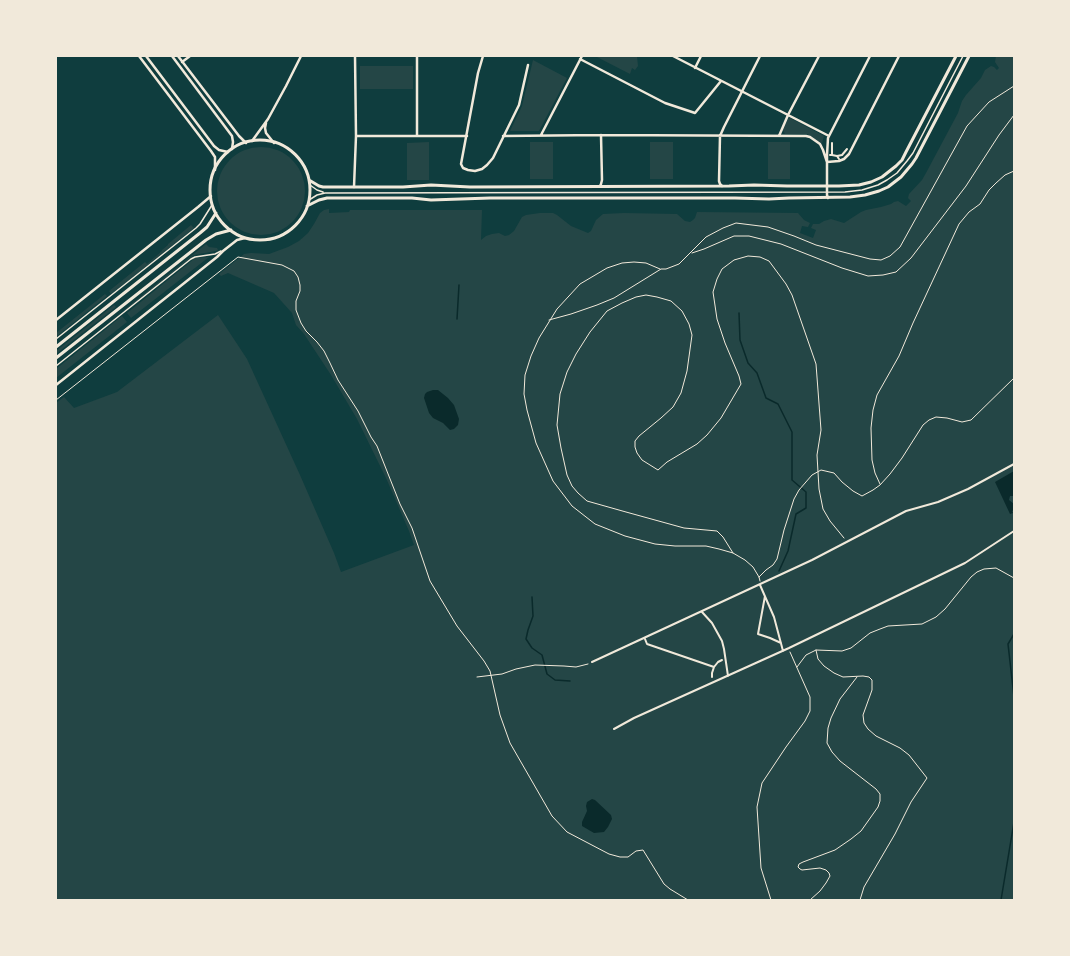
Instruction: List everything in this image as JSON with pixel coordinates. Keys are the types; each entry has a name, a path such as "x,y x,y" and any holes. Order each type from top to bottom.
{"street":[{"path":"139,56 211,151 215,157 215,170"},
{"path":"146,56 214,146 219,150 228,152"},
{"path":"172,56 232,136 232,149"},
{"path":"178,56 239,136 246,143"},
{"path":"182,62 190,56"},
{"path":"252,141 268,118 301,56"},
{"path":"354,187 356,136 355,56"},
{"path":"417,56 418,136"},
{"path":"483,56 478,73 461,164 463,168 468,170 475,171 482,169 487,166 493,158 519,105 528,65"},
{"path":"673,56 829,136"},
{"path":"695,68 701,56"},
{"path":"722,186 720,183 720,136 760,56"},
{"path":"779,136 788,114 819,56"},
{"path":"828,198 827,162 829,136 870,56"},
{"path":"827,162 840,160 849,154 899,56"},
{"path":"309,180 323,187 403,187 431,185 470,187 754,185 853,186 871,182 882,177 896,166 906,152 956,56"},
{"path":"307,206 327,198 412,198 438,200 484,198 769,199 858,197 888,187 907,171 916,158 969,56"},
{"path":"541,135 581,58 665,103 695,114 721,81"},
{"path":"268,118 265,128 266,133 274,143"},
{"path":"600,186 602,180 601,135"},
{"path":"356,136 467,136"},
{"path":"503,136 806,136 810,137 822,147 827,162"},
{"path":"252,141 274,143 286,147 304,166 310,185 309,200 305,213 292,229 275,238 255,240 237,235 223,223 212,205 211,182 220,160 228,152 252,141"},
{"path":"832,143 831,155 842,155 847,150"},
{"path":"56,320 198,208 211,196"},
{"path":"56,347 200,233 216,213"},
{"path":"56,358 206,240 216,234 231,230"},
{"path":"56,385 223,251 238,240 245,238"},
{"path":"592,662 645,639 812,560 906,511 938,502 968,489 1014,464"},
{"path":"614,730 634,718 783,651 965,563 1014,531"},
{"path":"760,584 774,617 783,651"},
{"path":"765,595 758,634 781,643"},
{"path":"702,612 712,623 722,641 728,676"},
{"path":"645,639 647,644 714,667"},
{"path":"712,677 714,667 722,660"}],"lane":[{"path":"309,200 317,195 325,193 856,191 869,188 887,180 903,167 913,153 963,56"},
{"path":"310,185 325,193"},
{"path":"56,338 196,228 212,205"},
{"path":"56,366 191,259 223,251"}],"path":[{"path":"760,584 759,577 753,567 733,553 706,546 675,546 655,544 625,536 595,524 572,506 553,480 536,443 527,410 524,394 525,375 539,338 557,308 580,284 593,276 607,268 622,263 646,263 661,269 666,269 679,264 706,237 736,223 768,227 816,245 870,259 881,260 890,256 900,246 906,236 966,126 989,102 1014,86"},
{"path":"690,253 704,250 734,236 749,236 781,244 842,268 868,276 896,272 911,258 966,186 999,135 1014,115"},
{"path":"880,484 875,473 872,460 871,436 877,395 899,356 959,224 969,212 980,204 996,183 1005,175 1014,171"},
{"path":"56,400 238,256 282,265 294,271 298,277 300,285 300,291 296,301 298,316 306,331 324,350 338,380 358,411 377,446 400,504 412,528 430,581 457,626 490,671 500,715 510,743 552,816 566,832 609,854 620,857 628,857 636,851 643,850 664,884 670,890 688,900"},
{"path":"733,553 723,537 717,531 684,528 587,501 572,486 567,475 557,425 560,394 567,372 590,332 607,311 636,296 646,295 671,301 682,311 689,324 692,336 687,371 681,393 673,407 642,433 635,441 637,453 642,460 658,470 697,444 707,435 720,418 741,384 717,319 713,292 722,269 734,260 748,256 760,257 769,261 786,284 792,295 816,364 821,430 817,455 819,489 823,509 846,542"},
{"path":"549,320 584,310 614,298 661,269"},
{"path":"759,577 777,559 794,499 799,490 812,475 821,470 834,473 842,482 862,496 873,490 890,474 929,420 936,417 962,422 971,420 1014,378"},
{"path":"797,667 806,655 816,650 842,651 850,648 870,634 888,626 922,624 936,617 945,609 971,577 984,569 996,568 1014,578"},
{"path":"772,900 761,868 757,807 762,783 805,721 810,711 810,697 789,648"},
{"path":"816,650 818,659 824,666 843,677 863,676 869,677 872,680 872,690 863,715 864,723 876,736 900,748 909,755 927,778 911,802 895,834 864,887 860,900"},
{"path":"476,677 502,674 535,665 576,667 592,662"},
{"path":"810,900 826,884 830,876 826,870 820,868 802,870 798,867 799,864 835,850 852,839 861,831 878,808 880,801 880,794 840,762 827,743 828,728 831,718 840,699 857,676"}],"shaded area":[{"path":"595,56 637,56 638,66 635,70 632,68 630,74"},
{"path":"996,56 1014,56 1014,900 56,900 56,403 64,397 74,408 117,392 218,315 247,359 300,475 341,572 414,545 386,478 357,419 331,375 304,334 296,325 292,313 274,293 228,273 221,276 219,274 244,254 269,254 288,247 299,241 308,233 320,213 329,209 329,213 349,212 350,210 482,210 481,240 492,234 499,233 505,236 509,235 514,231 522,217 540,213 553,213 571,226 588,233 591,231 596,220 603,214 677,214 685,221 690,222 695,218 697,212 798,213 804,220 810,223 808,227 802,226 800,233 813,238 816,230 811,228 813,224 819,224 831,219 844,223 861,212 898,201 906,206 911,201 908,198 909,194 922,180 966,95 981,78 985,70 991,66 997,70 999,68 995,62"},
{"path":"533,60 567,78 539,131 510,131 522,106"},
{"path":"360,66 413,66 413,89 360,89"},
{"path":"790,118 824,136 822,143 807,134 785,134 783,130 788,119"},
{"path":"429,142 429,180 407,180 407,143"},
{"path":"530,142 553,142 553,179 530,179"},
{"path":"650,142 673,142 673,179 650,179"},
{"path":"768,142 790,142 790,179 768,179"},
{"path":"261,147 278,150 292,160 302,174 305,191 302,208 292,222 278,232 261,235 244,232 230,222 220,208 217,191 220,174 230,160 244,150"},
{"path":"191,225 194,228 111,294 109,291 145,262 147,264"},
{"path":"206,244 209,247 217,248 218,250 194,255 124,311 124,310"},
{"path":"209,257 131,318 127,313 195,258"},
{"path":"105,294 107,296 56,337 56,333"},
{"path":"114,305 116,307 56,354 56,351"},
{"path":"122,316 127,322 56,378 56,369"},
{"path":"438,390 454,405 459,419 458,425 454,429 450,430 443,423 433,418 429,413 424,398 427,392"},
{"path":"1014,471 1014,496 1010,496 1009,500 1014,504 1014,510 1012,511 1013,513 1010,514 995,482"},
{"path":"592,799 611,815 612,819 604,832 594,833 582,826 582,822 587,811 587,802"}],"waterway":[{"path":"457,319 459,285"},
{"path":"739,313 740,340 748,363 757,373 766,398 778,404 792,432 792,480 806,492 806,508 796,514 788,551 779,571"},
{"path":"532,597 533,616 526,639 532,648 542,655 547,674 555,680 570,681"},
{"path":"1014,634 1008,644 1014,697"},
{"path":"1001,900 1014,822"}]}
